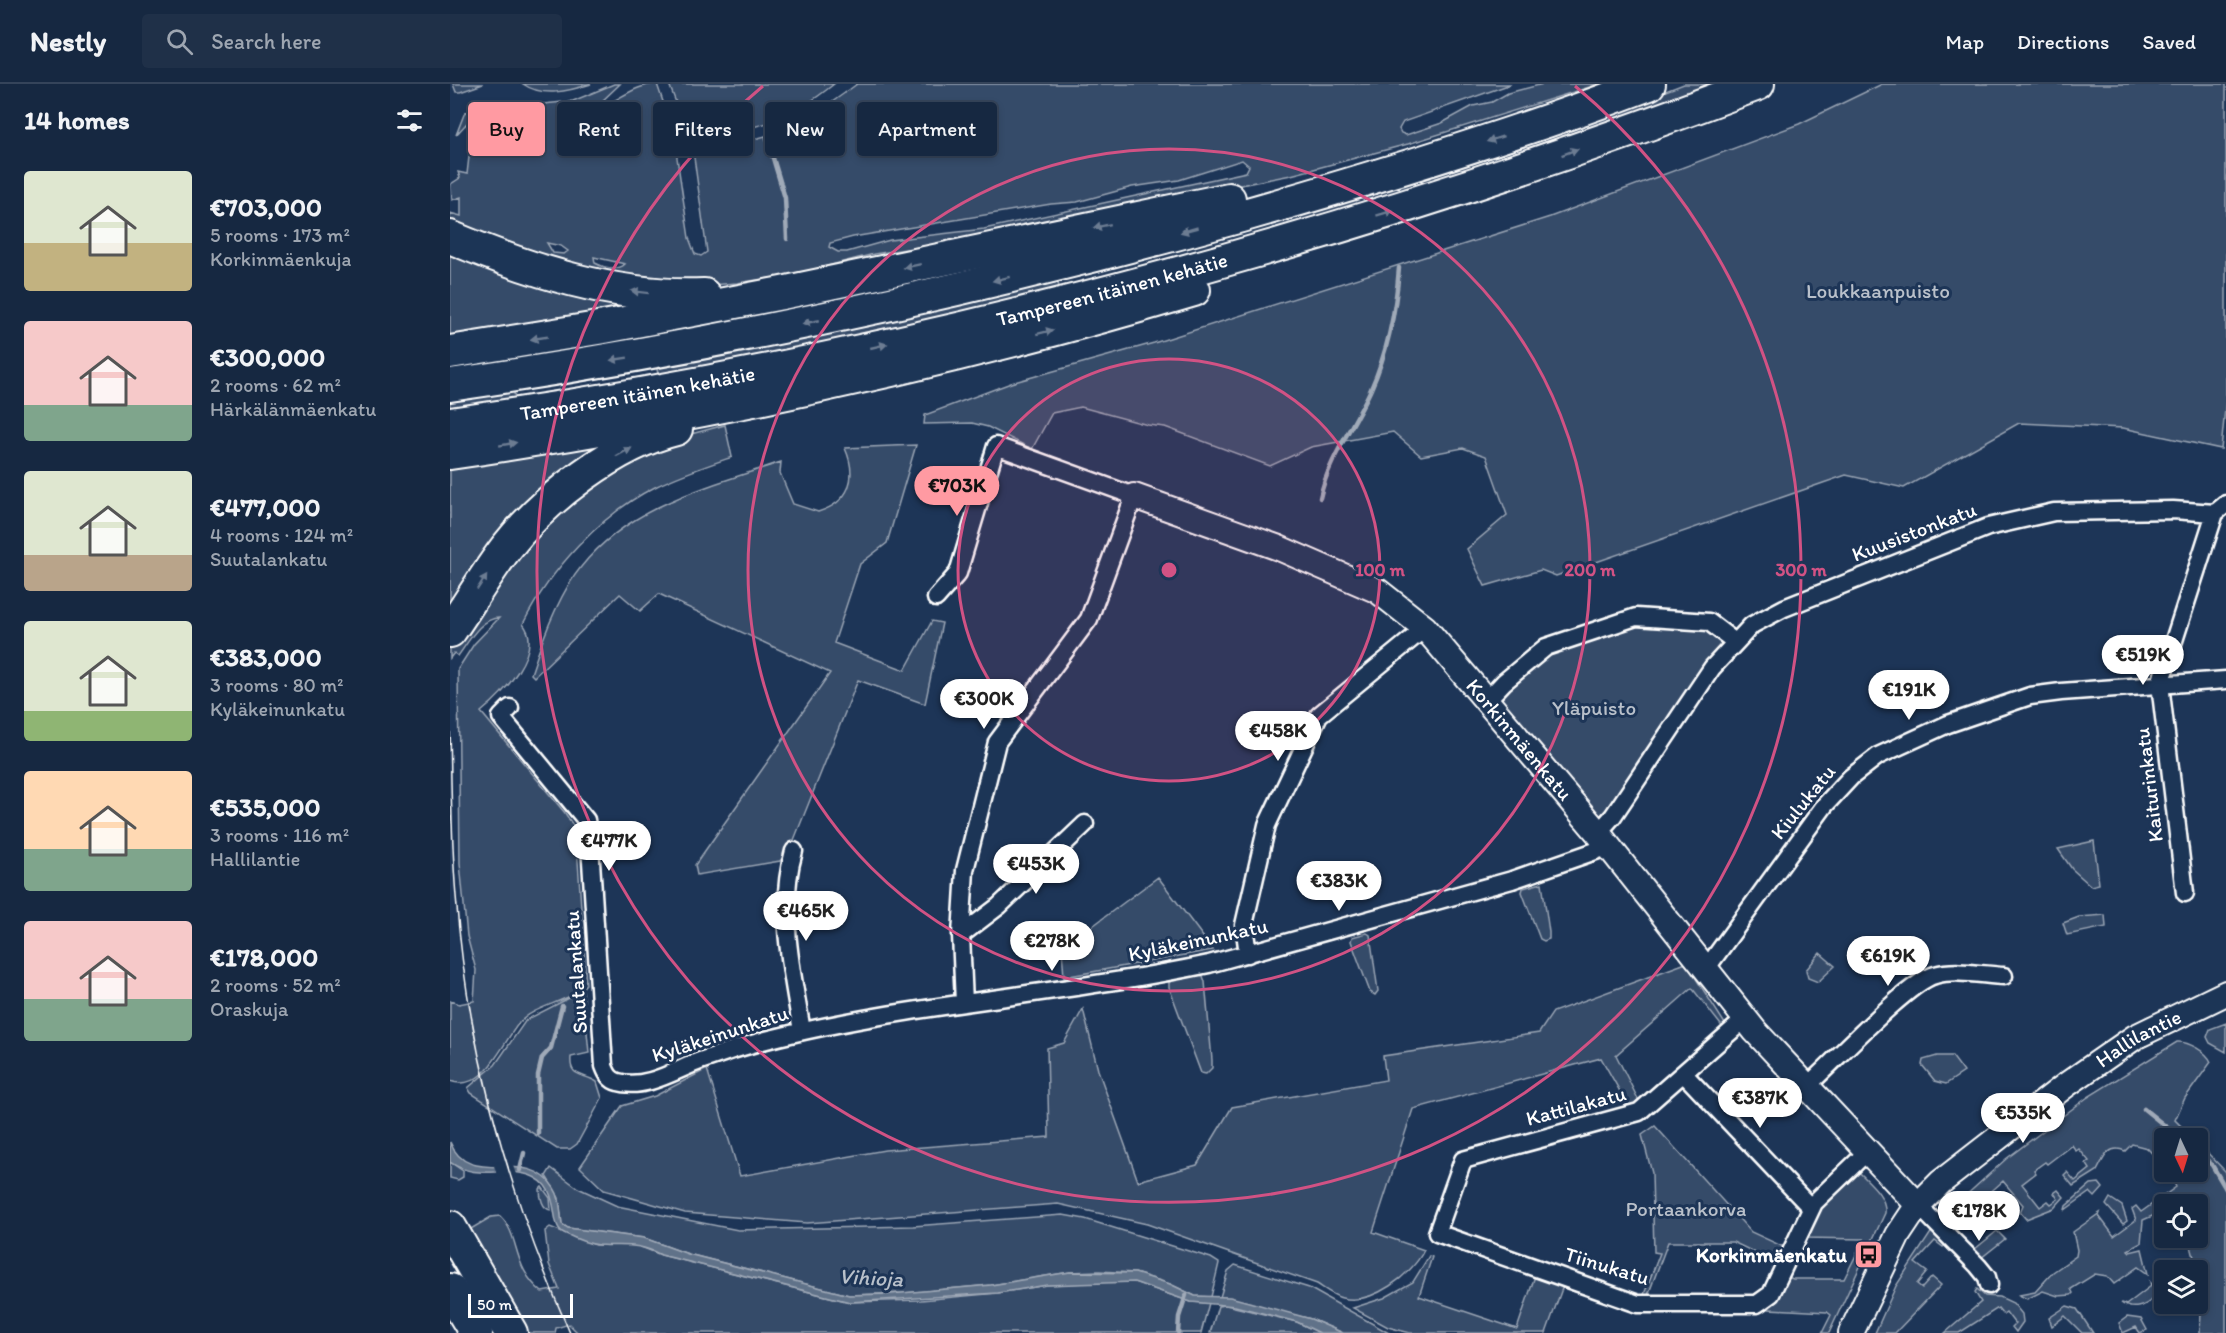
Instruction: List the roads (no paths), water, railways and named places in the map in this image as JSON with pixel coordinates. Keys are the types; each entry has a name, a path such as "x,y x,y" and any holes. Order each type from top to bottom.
{"highway":[{"name":"Tampereen itäinen kehätie","path":"450,386 634,356 842,316 1137,245 1502,137 1649,84"},
{"name":"Tampereen itäinen kehätie","path":"450,424 641,393 824,358 988,321 1329,231 1508,175 1758,84"},
{"path":"450,352 604,327 782,293 1225,200 1366,178"},
{"path":"450,453 778,397 1090,321 1199,288 1329,231"},
{"path":"450,237 547,272 616,289 694,295 782,293"},
{"path":"450,631 508,545 541,510 591,470 667,431 712,420 778,397"},
{"path":"453,1232 511,1333"},
{"path":"450,1290 476,1333"}],"street":[{"name":"Korkinmäenkatu","path":"936,598 958,573 996,446 1279,548 1378,591 1425,628 1603,840 1745,1018 1917,1205"},
{"path":"964,1003 961,935 964,870 997,742 1089,619 1134,496"},
{"name":"Kuusistonkatu","path":"1603,840 1613,816 1712,668 1752,625 1802,598 1988,527 2054,512 2221,508"},
{"name":"Kaiturinkatu","path":"2185,894 2160,684 2221,508"},
{"path":"1486,701 1504,682 1546,647 1636,617 1709,622 1735,642"},
{"path":"1248,954 1244,925 1267,825 1319,715 1425,628"},
{"name":"Kiulukatu","path":"1706,969 1825,805 1839,788 1871,760 1910,740 2016,700 2061,692 2226,680"},
{"name":"Suutalankatu","path":"510,708 501,717 586,820 589,832 604,1066 609,1077 617,1082"},
{"path":"961,935 999,906 1085,824"},
{"name":"Kyläkeinunkatu","path":"617,1082 630,1084 654,1080 701,1060 802,1031 964,1003 1158,975 1248,954 1512,880 1603,840"},
{"path":"794,850 789,867 786,904 791,966 802,1031"},
{"path":"1807,1086 1905,995 1928,978 1945,973 2004,976"},
{"name":"Hallilantie","path":"1851,1333 1885,1258 1917,1205 1976,1154 2104,1058 2162,1022 2226,993"},
{"name":"Kattilakatu","path":"1437,1233 1463,1160 1639,1112 1745,1018"},
{"path":"1684,1074 1811,1208"},
{"name":"Tiinukatu","path":"1437,1233 1638,1304 1750,1305 1763,1302 1771,1294 1811,1208 1821,1194 1867,1152"},
{"path":"1917,1205 1978,1266 1987,1277 1989,1285"}],"waterway":[{"path":"772,156 785,198 787,239"},
{"path":"1320,498 1329,470 1377,375 1387,345 1396,299 1399,268"},
{"path":"538,1133 538,1075 542,1058 551,1048 562,1006"},
{"path":"2144,1109 2168,1128"},
{"path":"520,1170 524,1153"},
{"path":"2208,1161 2226,1189"},
{"path":"1178,1333 1179,1317 1186,1295"}],"tram line":[{"path":"450,719 454,874 470,1009 494,1119 510,1174 528,1228 570,1333"}],"place":[{"name":"Korkinmäenkatu","path":"1868,1255"}],"park label":[{"name":"Loukkaanpuisto","path":"1878,291"},
{"name":"Yläpuisto","path":"1594,708"},
{"name":"Portaankorva","path":"1686,1209"}],"water label":[{"name":"Vihioja","path":"871,1277"}]}
